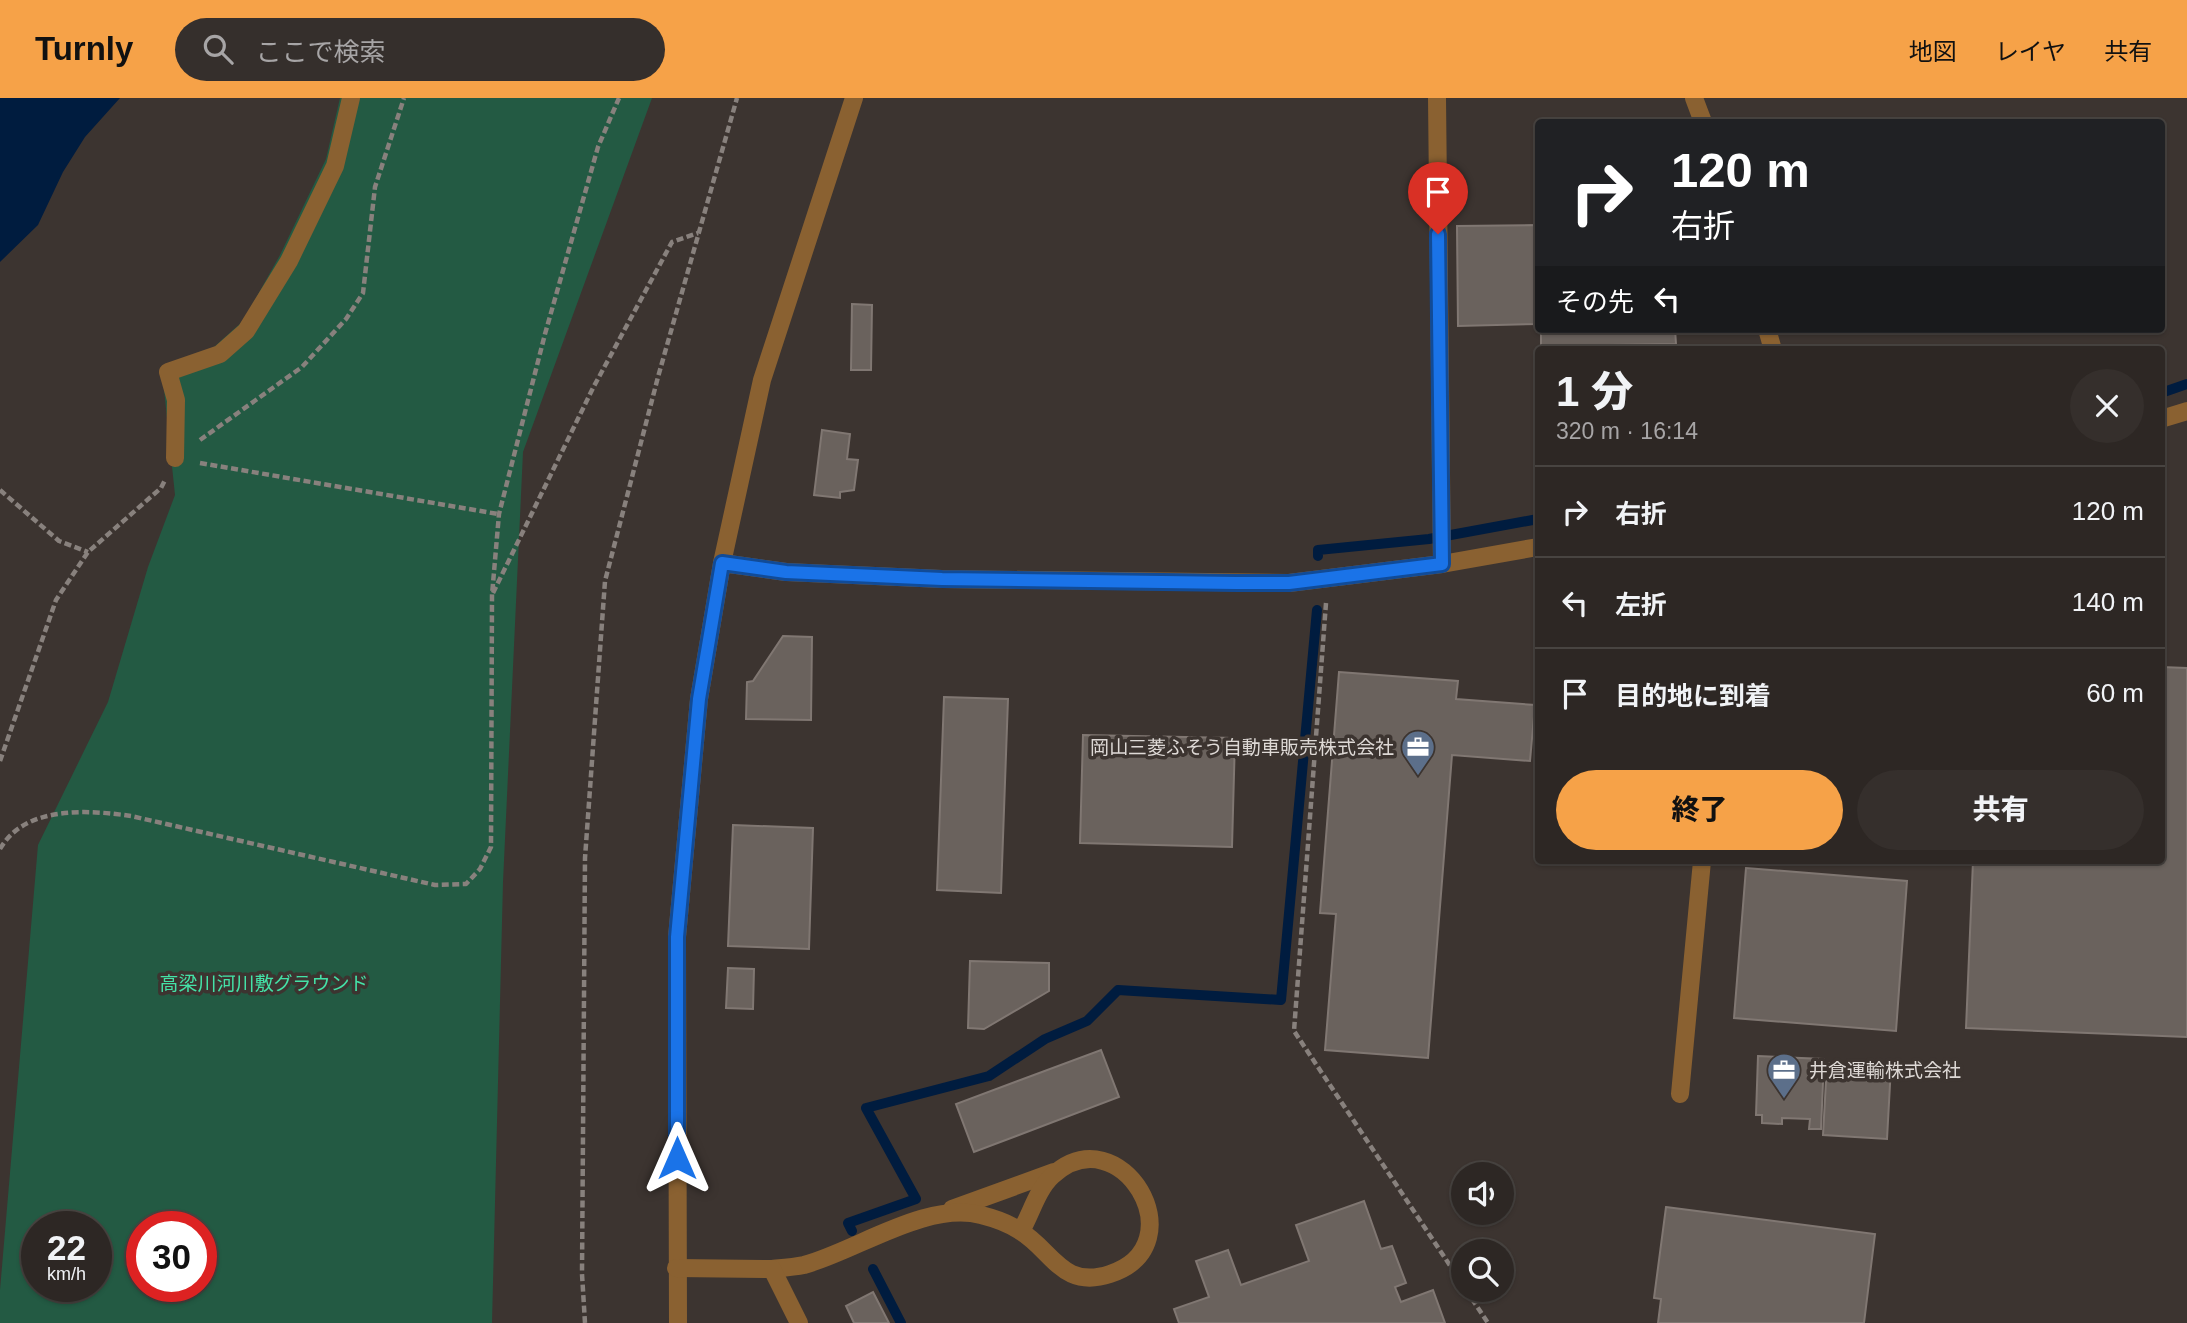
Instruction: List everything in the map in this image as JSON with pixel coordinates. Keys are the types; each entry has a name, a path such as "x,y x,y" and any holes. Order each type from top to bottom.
{"street":[{"path":"175,458 176,400 168,372 220,354 246,331 289,261 335,166 351,98"},
{"path":"678,1323 677,937 699,699 722,563 762,380 854,98"},
{"path":"1437,98 1442,564"},
{"path":"1694,98 1702,119"},
{"path":"2165,418 2187,411"},
{"path":"722,563 786,572 942,579 1289,583 1442,564 1535,548"},
{"path":"1680,1094 1702,864"},
{"path":"676,1268 772,1269 803,1265 929,1217 1060,1170 1077,1162 1102,1162 1121,1169 1139,1185 1149,1208 1150,1220 1149,1232 1138,1254 1123,1269 1110,1274 1085,1277 1061,1269 1021,1231 981,1215 955,1212 929,1217"},
{"path":"1021,1231 1040,1192 1060,1170"},
{"path":"772,1269 799,1323"}],"path":[{"path":"0,761 56,600 88,552 161,488 175,458 302,367 346,319 363,293 375,187 404,98"},
{"path":"0,849 4,842 37,821 57,813 95,811 131,816 435,885 466,884 480,869 491,847 492,595 499,514 544,334 598,146 619,98"},
{"path":"585,1323 582,1273 585,858 605,581 737,98"},
{"path":"492,595 593,388 672,242 699,233"},
{"path":"175,458 499,514"},
{"path":"0,490 59,541 88,552"},
{"path":"1328,578 1294,1031 1451,1267"},
{"path":"1474,1302 1488,1323"}],"green space":[{"name":"高梁川河川敷グラウンド","path":"340,98 652,98 523,452 503,882 492,1323 0,1323 0,1290 38,845 108,702 148,567 175,495 162,370 214,347 243,321 280,255 326,159"}],"water":[{"path":"0,98 120,98 85,137 63,172 38,225 0,262"}],"building":[{"path":"1535,225 1535,324 1458,326 1457,226"},
{"path":"852,304 872,305 871,370 851,370"},
{"path":"1541,333 1675,333 1676,344 1541,346"},
{"path":"822,430 850,434 847,459 858,460 854,490 840,492 840,498 814,495"},
{"path":"783,636 812,637 811,720 746,719 747,682 753,681"},
{"path":"2165,667 2187,668 2187,1037 1966,1028 1973,864 2165,864"},
{"path":"1339,672 1458,681 1456,699 1535,705 1530,761 1452,755 1428,1058 1325,1050 1336,914 1320,913"},
{"path":"944,697 1008,699 1001,893 937,890"},
{"path":"1083,735 1235,738 1232,847 1080,843"},
{"path":"733,825 813,828 809,949 728,946"},
{"path":"1746,868 1907,881 1896,1031 1734,1018"},
{"path":"970,961 1049,963 1049,991 984,1029 968,1028"},
{"path":"728,968 754,969 753,1009 726,1008"},
{"path":"1101,1050 1119,1097 974,1152 956,1104"},
{"path":"1758,1056 1824,1059 1821,1129 1809,1129 1810,1119 1782,1118 1782,1124 1762,1123 1762,1115 1756,1115"},
{"path":"1827,1063 1891,1066 1887,1139 1823,1135"},
{"path":"1364,1201 1381,1249 1392,1246 1406,1283 1395,1287 1401,1302 1433,1290 1445,1323 1179,1323 1174,1309 1209,1297 1196,1261 1228,1250 1241,1285 1309,1261 1296,1225"},
{"path":"1666,1207 1875,1234 1864,1323 1658,1323 1661,1299 1654,1298"},
{"path":"873,1292 889,1323 854,1323 846,1306"}],"waterway":[{"path":"2165,392 2187,384"},
{"path":"1318,556 1318,550 1429,539 1535,520"},
{"path":"852,1231 848,1223 916,1199 866,1108 989,1076 1045,1039 1087,1021 1118,990 1281,1000 1317,610"},
{"path":"873,1269 901,1323"}],"place":[{"name":"岡山三菱ふそう自動車販売株式会社","path":"1418,777"},
{"name":"井倉運輸株式会社","path":"1784,1100"}],"route":[{"path":"677,1158 677,937 699,699 722,563 786,572 942,579 1236,583 1289,583 1442,564 1438,234"}]}
